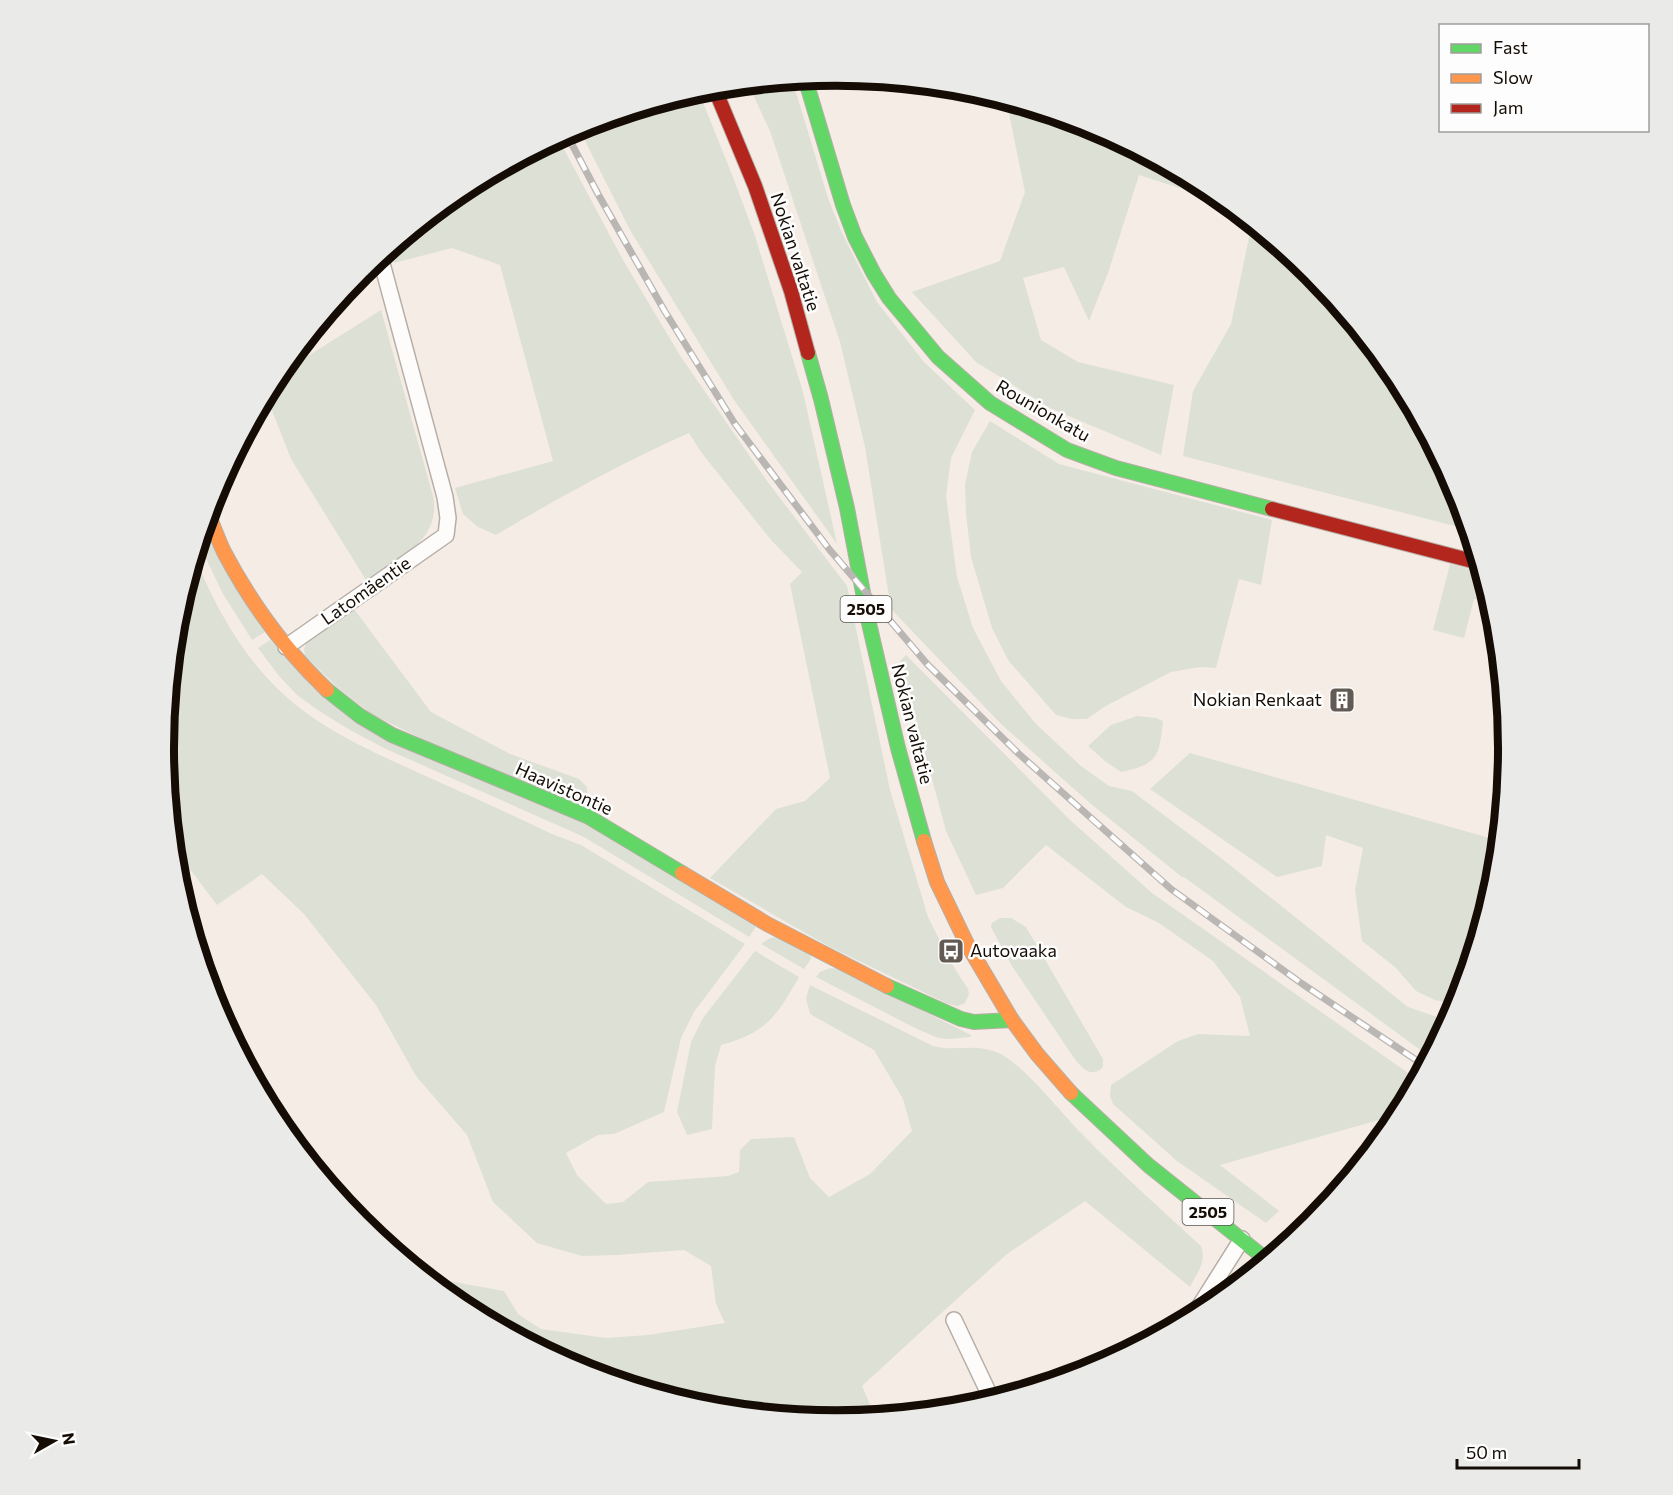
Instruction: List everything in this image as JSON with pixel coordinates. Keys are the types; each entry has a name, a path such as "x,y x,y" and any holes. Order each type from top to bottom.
{"main road":[{"name":"Rounionkatu","path":"809,87 843,205 855,237 874,274 889,298 938,357 990,403 1067,450 1116,468 1471,561"},
{"name":"Nokian valtatie","path":"718,96 759,196 791,291 821,399 847,508 866,608 898,748 920,829 938,882 967,945 1012,1020 1037,1054 1078,1101 1148,1165 1261,1255"},
{"name":"Haavistontie","path":"213,526 224,551 241,580 285,647 308,672 360,716 392,735 587,816 767,924 889,987 961,1020 974,1022 1012,1020"}],"street":[{"name":"Latomäentie","path":"285,647 446,535 448,518 445,497 383,266"},
{"path":"1205,1297 1242,1239"},
{"path":"954,1320 988,1392"}],"shaded area":[{"path":"794,87 828,198 842,233 877,302 924,362 975,410 951,458 946,496 957,577 973,628 1001,681 1036,724 1081,766 1109,786 1132,791 1221,858 1408,1007 1440,1018 1424,1052 1182,877 1091,804 1001,724 891,609 865,447 840,342 770,131 751,91"},
{"path":"702,99 755,236 803,392 837,544 734,400 630,230 583,136 665,108"},
{"path":"1008,108 1090,136 1168,174 1201,195 1139,175 1108,273 1089,321 1064,267 1023,278 1041,340 1078,362 1174,385 1161,455 1050,408 976,362 912,292 1000,261 1025,192"},
{"path":"562,146 623,260 681,357 767,481 847,586 890,790 928,917 950,961 968,989 969,994 965,1003 958,1006 948,1004 830,947 710,878 776,809 805,801 830,778 790,584 802,572 771,540 701,452 689,433 591,481 496,535 478,527 463,514 455,488 553,461 500,265 452,248 394,263 392,257 433,222 505,174"},
{"path":"1250,231 1305,279 1362,344 1410,417 1448,494 1460,527 1183,456 1193,391 1231,324"},
{"path":"381,310 433,496 434,512 431,525 415,547 366,580 291,459 270,405 299,362"},
{"path":"990,421 1059,464 1272,520 1261,585 1239,579 1216,668 1200,667 1171,672 1104,707 1087,719 1072,719 1056,715 1008,660 992,628 971,557 965,484 972,452"},
{"path":"211,533 265,632 252,640 223,594 204,554"},
{"path":"1450,564 1474,571 1482,601 1474,599 1464,638 1433,630"},
{"path":"200,568 231,630 254,663 281,692 312,717 383,756 552,834 581,845 745,944 694,1012 681,1038 664,1112 614,1134 598,1135 566,1153 577,1175 606,1204 623,1202 648,1182 728,1176 739,1172 740,1150 751,1139 794,1137 810,1178 829,1197 870,1174 912,1131 903,1099 874,1050 810,1014 806,998 810,985 933,1046 987,1049 1006,1057 1040,1088 1096,1148 1201,1246 1202,1262 1190,1287 1085,1201 1007,1254 862,1386 872,1408 836,1410 750,1404 665,1387 624,1374 583,1359 505,1321 443,1280 504,1291 518,1314 541,1329 606,1338 648,1335 725,1323 716,1304 711,1266 684,1250 582,1256 537,1243 493,1202 467,1135 416,1076 376,1005 304,914 262,874 217,905 185,862 176,791 174,748 180,661 187,618"},
{"path":"354,609 431,712 510,754 579,779 587,787 588,798 579,803 472,763 371,714 336,686 305,656 304,649 306,643"},
{"path":"270,640 312,687 591,825 756,927 749,937 584,837 386,749 350,730 297,695 279,676 258,648"},
{"path":"906,655 1070,820 1152,893 1411,1075 1385,1118 1220,1165 1279,1211 1266,1223 1177,1161 1113,1104 1110,1096 1111,1085 1178,1041 1198,1034 1250,1036 1240,997 1213,961 1159,923 1126,907 1046,845 1003,888 976,895 946,831 900,661"},
{"path":"1137,716 1163,721 1158,750 1150,762 1121,772 1088,746 1111,725"},
{"path":"1190,753 1492,839 1476,919 1447,1003 1416,991 1395,967 1362,941 1355,890 1363,848 1326,835 1322,866 1277,877 1150,789"},
{"path":"1000,918 1011,918 1026,927 1103,1059 1103,1067 1099,1070 1087,1071 1077,1062 1012,966 991,927 992,923"},
{"path":"778,937 810,955 811,959 804,969 761,944 770,938"},
{"path":"755,951 799,977 784,1003 769,1021 749,1035 721,1045 715,1066 712,1129 687,1135 677,1112 691,1042 703,1018"},
{"path":"830,968 840,969 971,1035 949,1039 938,1038 917,1029 816,977 820,972"}],"railway":[{"path":"571,142 664,310 735,424 829,549 928,665 1019,754 1171,889 1301,983 1419,1062"}],"traffic: fast":[{"path":"808,87 843,205 855,237 889,298 938,357 990,403 1067,450 1116,468 1272,509"},
{"path":"808,353 847,508 868,619 898,748 924,841"},
{"path":"327,690 360,716 392,735 587,816 682,873"},
{"path":"887,986 961,1019 974,1022 1012,1020"},
{"path":"1071,1093 1148,1165 1261,1255"}],"traffic: slow":[{"path":"213,526 224,552 257,608 297,659 327,690"},
{"path":"924,841 937,882 967,944 1012,1020 1037,1054 1071,1093"},
{"path":"682,873 767,924 887,986"}],"traffic: jam":[{"path":"718,96 755,186 791,291 808,353"},
{"path":"1272,509 1471,561"}],"place":[{"name":"Nokian Renkaat","path":"1342,700"},
{"name":"Autovaaka","path":"951,951"}]}
